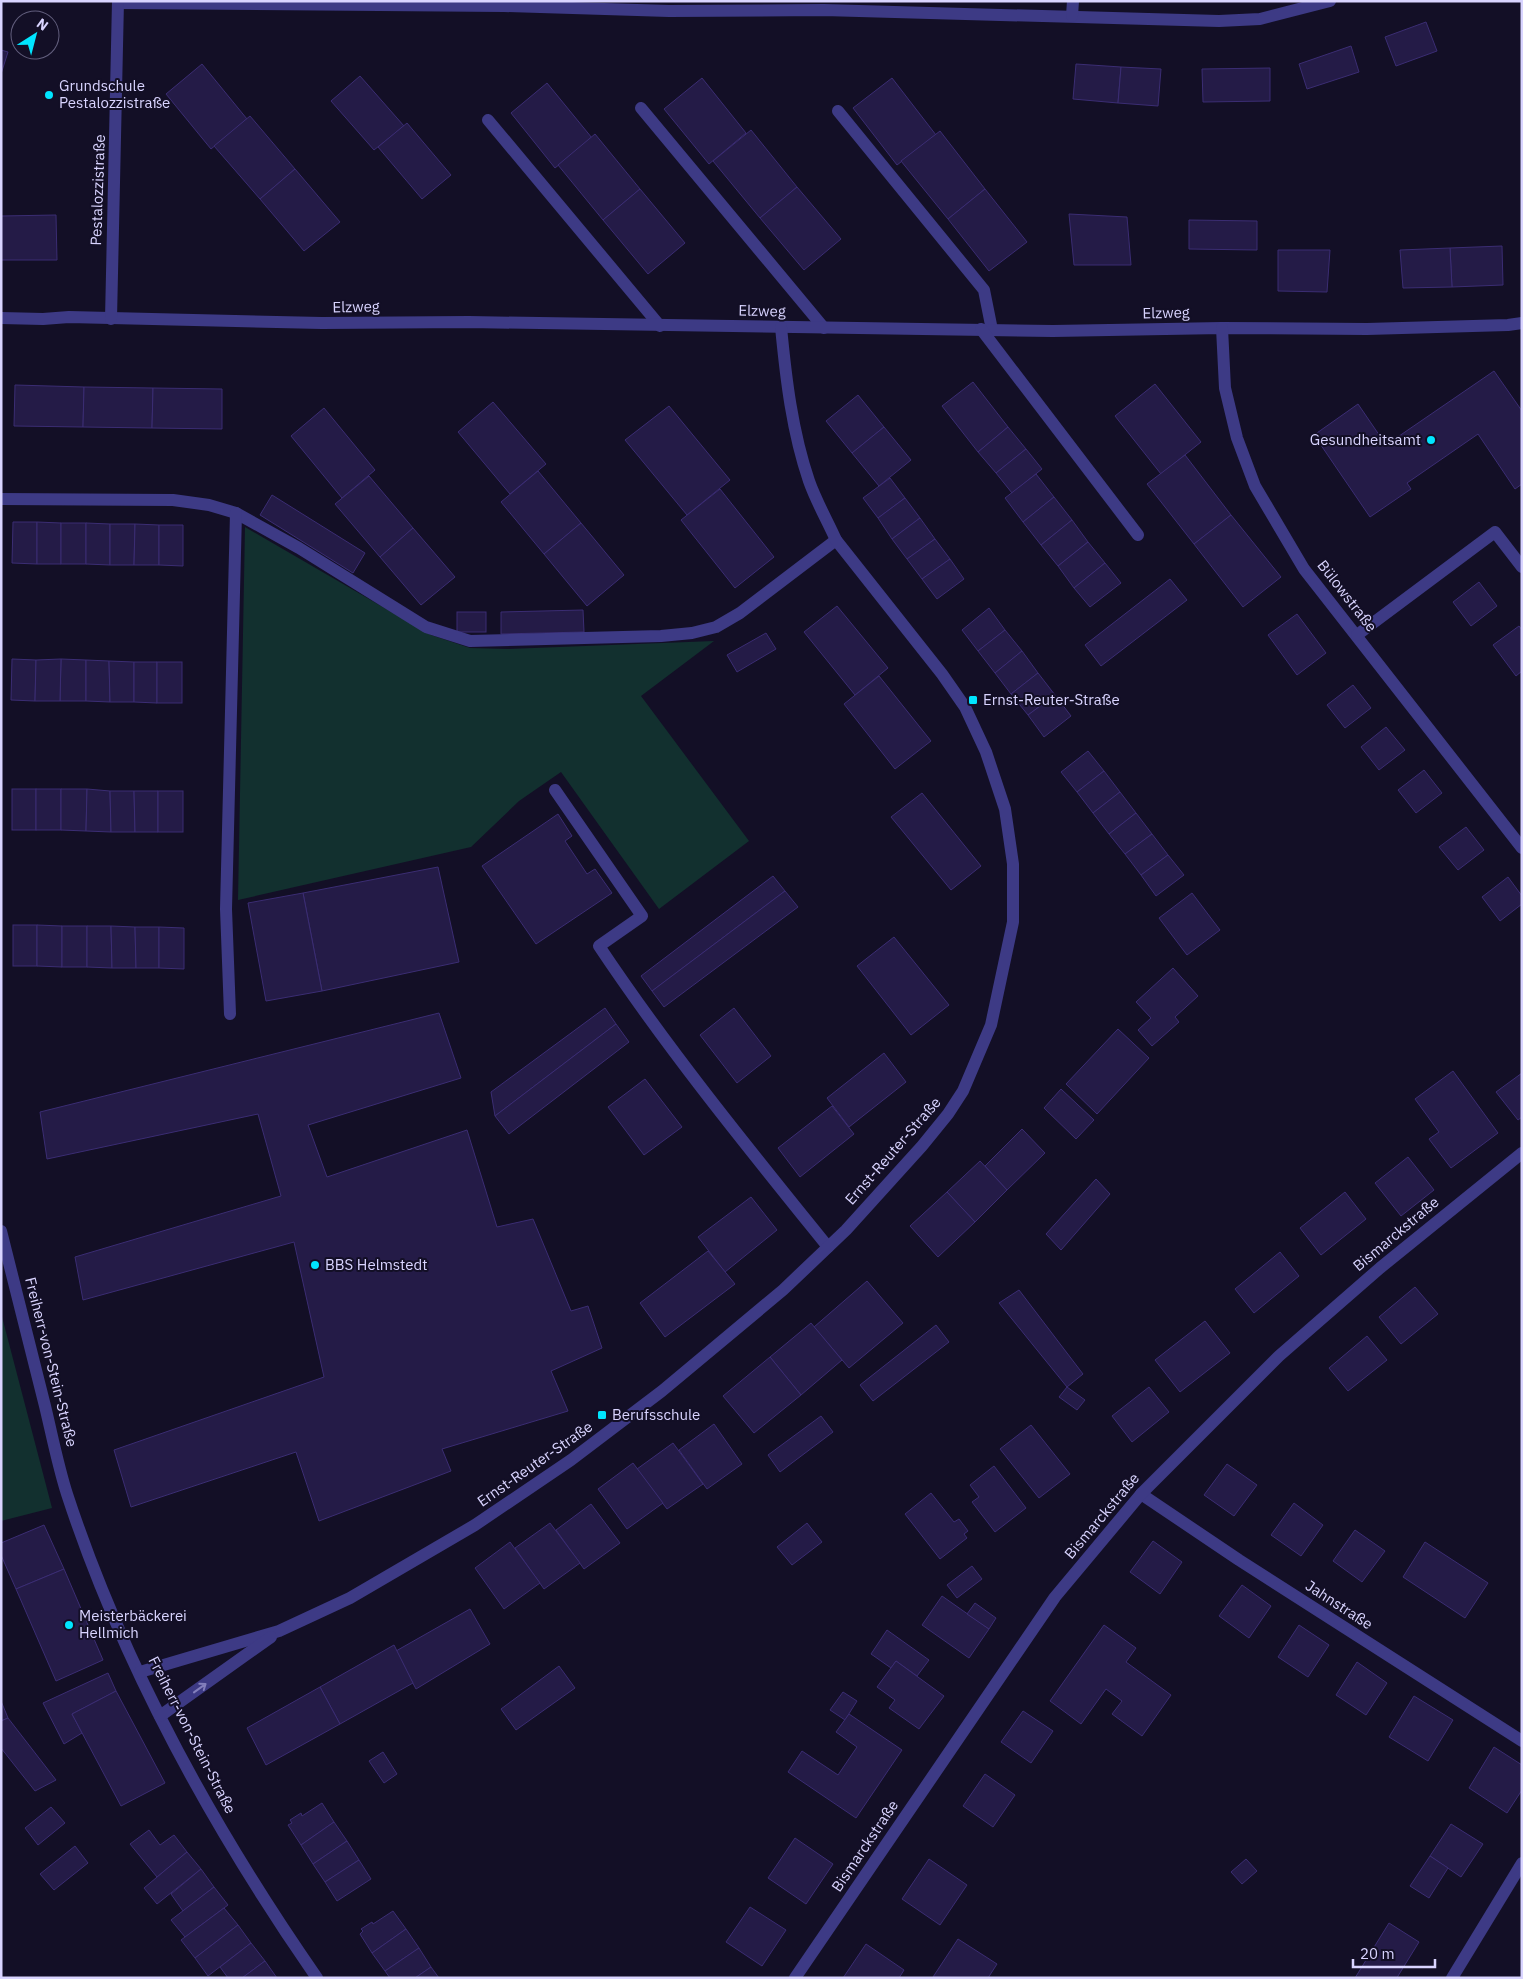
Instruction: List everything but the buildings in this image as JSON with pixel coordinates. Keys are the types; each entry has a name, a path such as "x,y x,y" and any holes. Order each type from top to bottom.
{"street":[{"path":"1072,16 1073,1"},
{"path":"118,2 504,6 669,11 824,10 1178,20 1252,19 1330,1"},
{"name":"Pestalozzistraße","path":"111,319 118,2"},
{"path":"641,108 824,328"},
{"path":"838,111 984,290 986,329 1138,535"},
{"path":"488,120 660,326"},
{"name":"Elzweg","path":"1,318 322,323 469,322 1054,331 1222,328 1367,329 1508,325 1522,322"},
{"name":"Ernst-Reuter-Straße","path":"140,1672 279,1631 350,1598 433,1551 507,1505 571,1460 621,1424 702,1359 783,1290 846,1230 922,1146 948,1114 963,1091 991,1025 1013,922 1014,892 1012,864 1005,810 986,752 965,707 942,674 836,540 809,482 795,433 786,380 781,327"},
{"name":"Bülowstraße","path":"1222,328 1226,388 1237,438 1255,486 1304,569 1522,848"},
{"path":"1,499 173,500 209,505 236,513 299,548 426,626 470,641 662,636 716,628 740,613 836,540"},
{"path":"230,1014 226,909 236,513"},
{"path":"1357,636 1495,532 1522,567"},
{"path":"555,790 642,916 599,946 720,1113 828,1247"},
{"name":"Bismarckstraße","path":"795,1978 1055,1598 1141,1494 1279,1356 1432,1224 1522,1153"},
{"name":"Freiherr-von-Stein-Straße","path":"1,1231 66,1492 97,1577 160,1716 219,1824 317,1978"},
{"name":"Jahnstraße","path":"1141,1494 1239,1560 1522,1741"},
{"name":"Ernst-Reuter-Straße","path":"160,1716 279,1631"},
{"path":"1452,1978 1522,1863"}],"green space":[{"path":"245,527 431,635 470,648 508,649 714,641 641,696 749,841 659,909 561,772 519,801 471,847 238,900"},
{"path":"1,1313 52,1508 1,1521"}],"place":[{"name":"Grundschule Pestalozzistraße","path":"49,95"},
{"name":"Gesundheitsamt","path":"1431,440"},
{"name":"Ernst-Reuter-Straße","path":"973,700"},
{"name":"BBS Helmstedt","path":"315,1265"},
{"name":"Berufsschule","path":"602,1415"},
{"name":"Meisterbäckerei Hellmich","path":"69,1625"}]}
